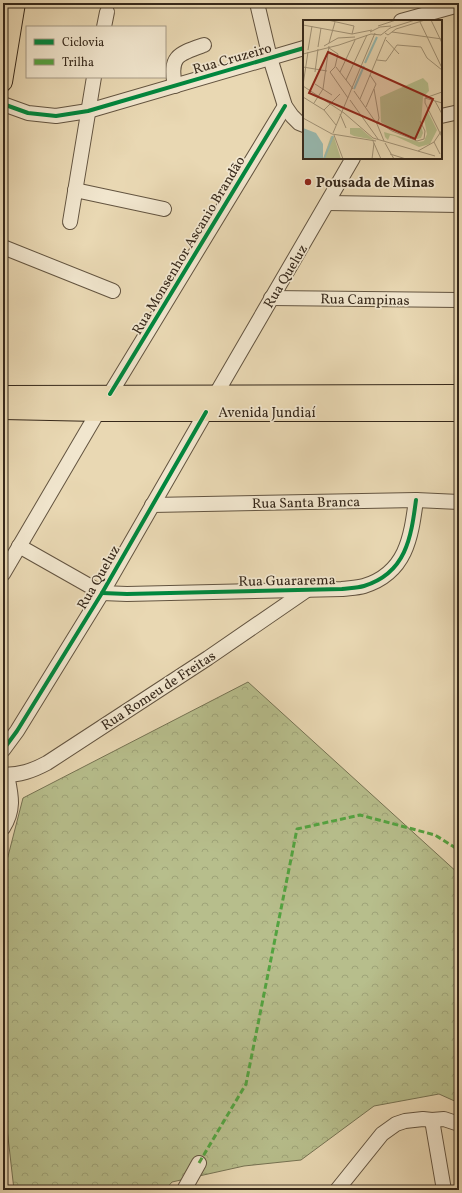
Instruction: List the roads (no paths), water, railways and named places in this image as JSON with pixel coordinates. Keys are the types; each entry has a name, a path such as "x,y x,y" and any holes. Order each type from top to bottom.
{"main road":[{"path":"3,82 16,3"},
{"name":"Avenida Jundiaí","path":"3,395 459,394"},
{"name":"Avenida Jundiaí","path":"3,410 98,412 459,412"}],"street":[{"path":"257,3 270,58 285,106 292,116 299,123 303,125"},
{"path":"405,20 459,5"},
{"path":"104,26 107,12"},
{"path":"175,86 172,72 175,60 182,52 204,45"},
{"name":"Rua Cruzeiro","path":"3,104 28,113 56,116 88,111 303,48"},
{"path":"70,222 94,78"},
{"name":"Rua Monsenhor Ascanio Brandão","path":"110,394 285,106"},
{"path":"442,116 459,112"},
{"name":"Rua Queluz","path":"216,394 352,159"},
{"path":"75,190 164,209"},
{"path":"328,203 459,205"},
{"path":"3,247 113,291"},
{"name":"Rua Campinas","path":"271,298 459,300"},
{"path":"3,574 98,412"},
{"name":"Rua Queluz","path":"3,750 17,731 102,593 206,412"},
{"name":"Rua Guararema","path":"19,546 102,593 127,594 342,589 363,586 378,580 396,567 405,552 412,529 416,500"},
{"name":"Rua Santa Branca","path":"152,504 416,500 459,502"},
{"name":"Rua Romeu de Freitas","path":"5,775 23,774 33,771 47,763 208,658 307,590"},
{"path":"3,828 10,814 11,807 11,798 5,775"},
{"path":"337,1190 382,1134 396,1124 405,1121 423,1119 444,1119 459,1124"},
{"path":"432,1120 444,1190"},
{"path":"184,1190 199,1163"}],"waterway":[{"path":"3,9 4,3"}],"place":[{"name":"Pousada de Minas","path":"308,182"}]}
